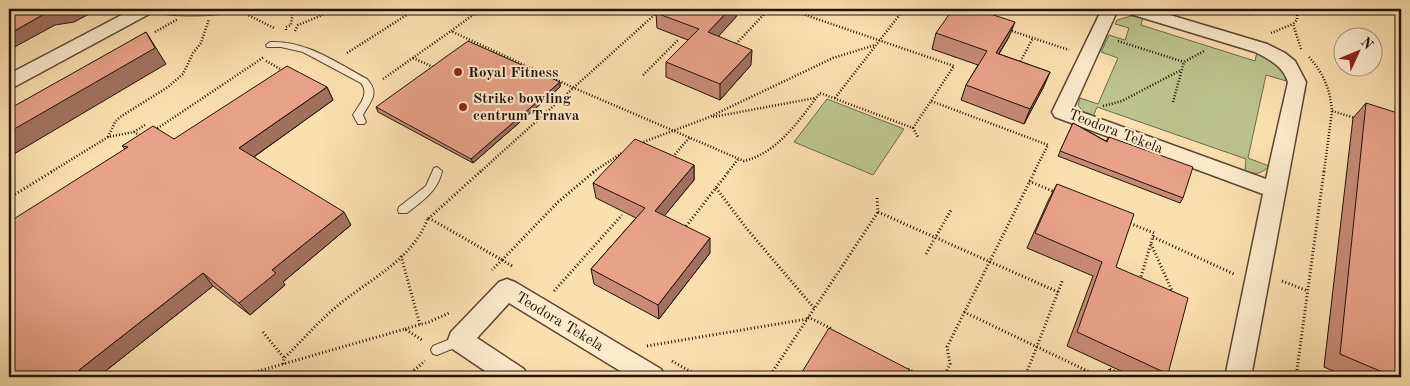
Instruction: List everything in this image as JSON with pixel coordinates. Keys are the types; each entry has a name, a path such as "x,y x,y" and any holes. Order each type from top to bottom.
{"street":[{"path":"9,82 145,9"},
{"name":"Teodora Tekela","path":"1110,9 1062,112 1274,190"},
{"path":"1133,9 1261,48 1280,58 1296,74 1297,82 1238,377"},
{"name":"Teodora Tekela","path":"460,340 507,288 652,377"},
{"path":"460,340 516,377"}],"lane":[{"path":"1397,9 1401,11"},
{"path":"270,45 282,44 300,49 364,82 370,87 370,93 358,115 361,122"},
{"path":"404,210 437,179 437,171"},
{"path":"437,350 460,340"}],"path":[{"path":"291,24 293,9"},
{"path":"286,31 286,27 291,24 298,25 337,9"},
{"path":"342,55 416,9"},
{"path":"370,87 481,9"},
{"path":"283,364 284,358 342,302 401,256 419,235 429,218 661,9"},
{"path":"730,50 769,9"},
{"path":"788,9 954,66 913,128"},
{"path":"835,98 904,9"},
{"path":"944,9 953,12"},
{"path":"1296,377 1332,110 1331,93 1324,72 1301,49 1295,36 1293,24 1297,20 1297,9"},
{"path":"246,14 253,19 292,33 297,31 298,25"},
{"path":"155,32 166,28 178,19"},
{"path":"108,137 115,122 120,117 168,87 182,74 193,52 201,43 209,19"},
{"path":"1007,30 1088,57"},
{"path":"451,31 574,88 580,88 739,158 751,160 785,137 820,93 913,128 918,137"},
{"path":"1098,34 1184,62 1172,102"},
{"path":"1017,68 1033,38"},
{"path":"643,75 678,40"},
{"path":"151,132 282,44"},
{"path":"705,119 838,55 875,45"},
{"path":"413,57 436,68"},
{"path":"262,59 286,72"},
{"path":"1105,105 1122,101 1181,70"},
{"path":"635,146 672,129 705,119 816,98"},
{"path":"932,101 1048,145 947,347 950,364 944,377"},
{"path":"1332,110 1358,119"},
{"path":"9,198 108,137 134,132 145,125"},
{"path":"134,132 143,137"},
{"path":"671,160 690,137"},
{"path":"489,273 543,216 583,180 602,165 629,149"},
{"path":"681,234 739,158"},
{"path":"1029,182 1065,196"},
{"path":"716,188 747,229 814,308"},
{"path":"769,377 878,212 878,198"},
{"path":"926,254 951,210"},
{"path":"878,212 1058,292"},
{"path":"554,291 622,215"},
{"path":"429,218 502,260"},
{"path":"1118,218 1154,233 1139,284"},
{"path":"1153,237 1229,273 1240,273"},
{"path":"1151,244 1174,295"},
{"path":"401,256 420,325"},
{"path":"1025,377 1062,278"},
{"path":"238,377 420,325 451,312"},
{"path":"964,312 1100,377"},
{"path":"647,346 807,318 834,331"},
{"path":"405,329 437,350 406,377"},
{"path":"263,332 284,358"},
{"path":"1108,377 1110,367 1127,377"},
{"path":"905,368 923,377"},
{"path":"413,371 421,377"}],"green space":[{"path":"163,9 245,9 226,14 198,16 159,14 151,11"},
{"path":"1131,16 1143,17 1141,25 1255,61 1257,52 1279,67 1286,81 1266,75 1248,158 1269,166 1264,171 1252,173 1245,171 1246,159 1097,107 1093,117 1084,113 1078,105 1080,98 1098,104 1118,58 1101,52 1109,35 1125,40 1129,28 1115,24 1117,20"},
{"path":"827,99 904,129 873,175 794,142"}],"building":[{"path":"9,9 69,9 46,13 9,34"},
{"path":"661,9 730,9 708,32 752,50 720,84 666,62 699,29 656,13"},
{"path":"953,9 975,9 1015,22 996,53 1050,72 1030,109 966,85 987,51 936,33"},
{"path":"146,32 155,48 9,132 9,109"},
{"name":"Strike bowling centrum Trnava","path":"468,41 560,82 471,159 376,107"},
{"path":"287,66 327,87 239,148 344,212 272,270 276,273 239,303 203,273 79,370 87,377 9,377 9,222 128,147 122,146 153,126 174,139"},
{"path":"1366,103 1401,114 1401,377 1394,377 1340,354"},
{"path":"1073,123 1107,142 1109,137 1193,167 1183,198 1060,151"},
{"path":"635,139 694,165 655,211 710,238 658,305 591,269 645,208 593,183"},
{"path":"1057,184 1134,214 1116,267 1188,298 1168,374 1077,332 1102,262 1035,233"},
{"path":"829,328 910,370 906,377 799,377"}],"place":[{"name":"Royal Fitness","path":"458,72"},
{"name":"Strike bowling centrum Trnava","path":"463,107"}]}
